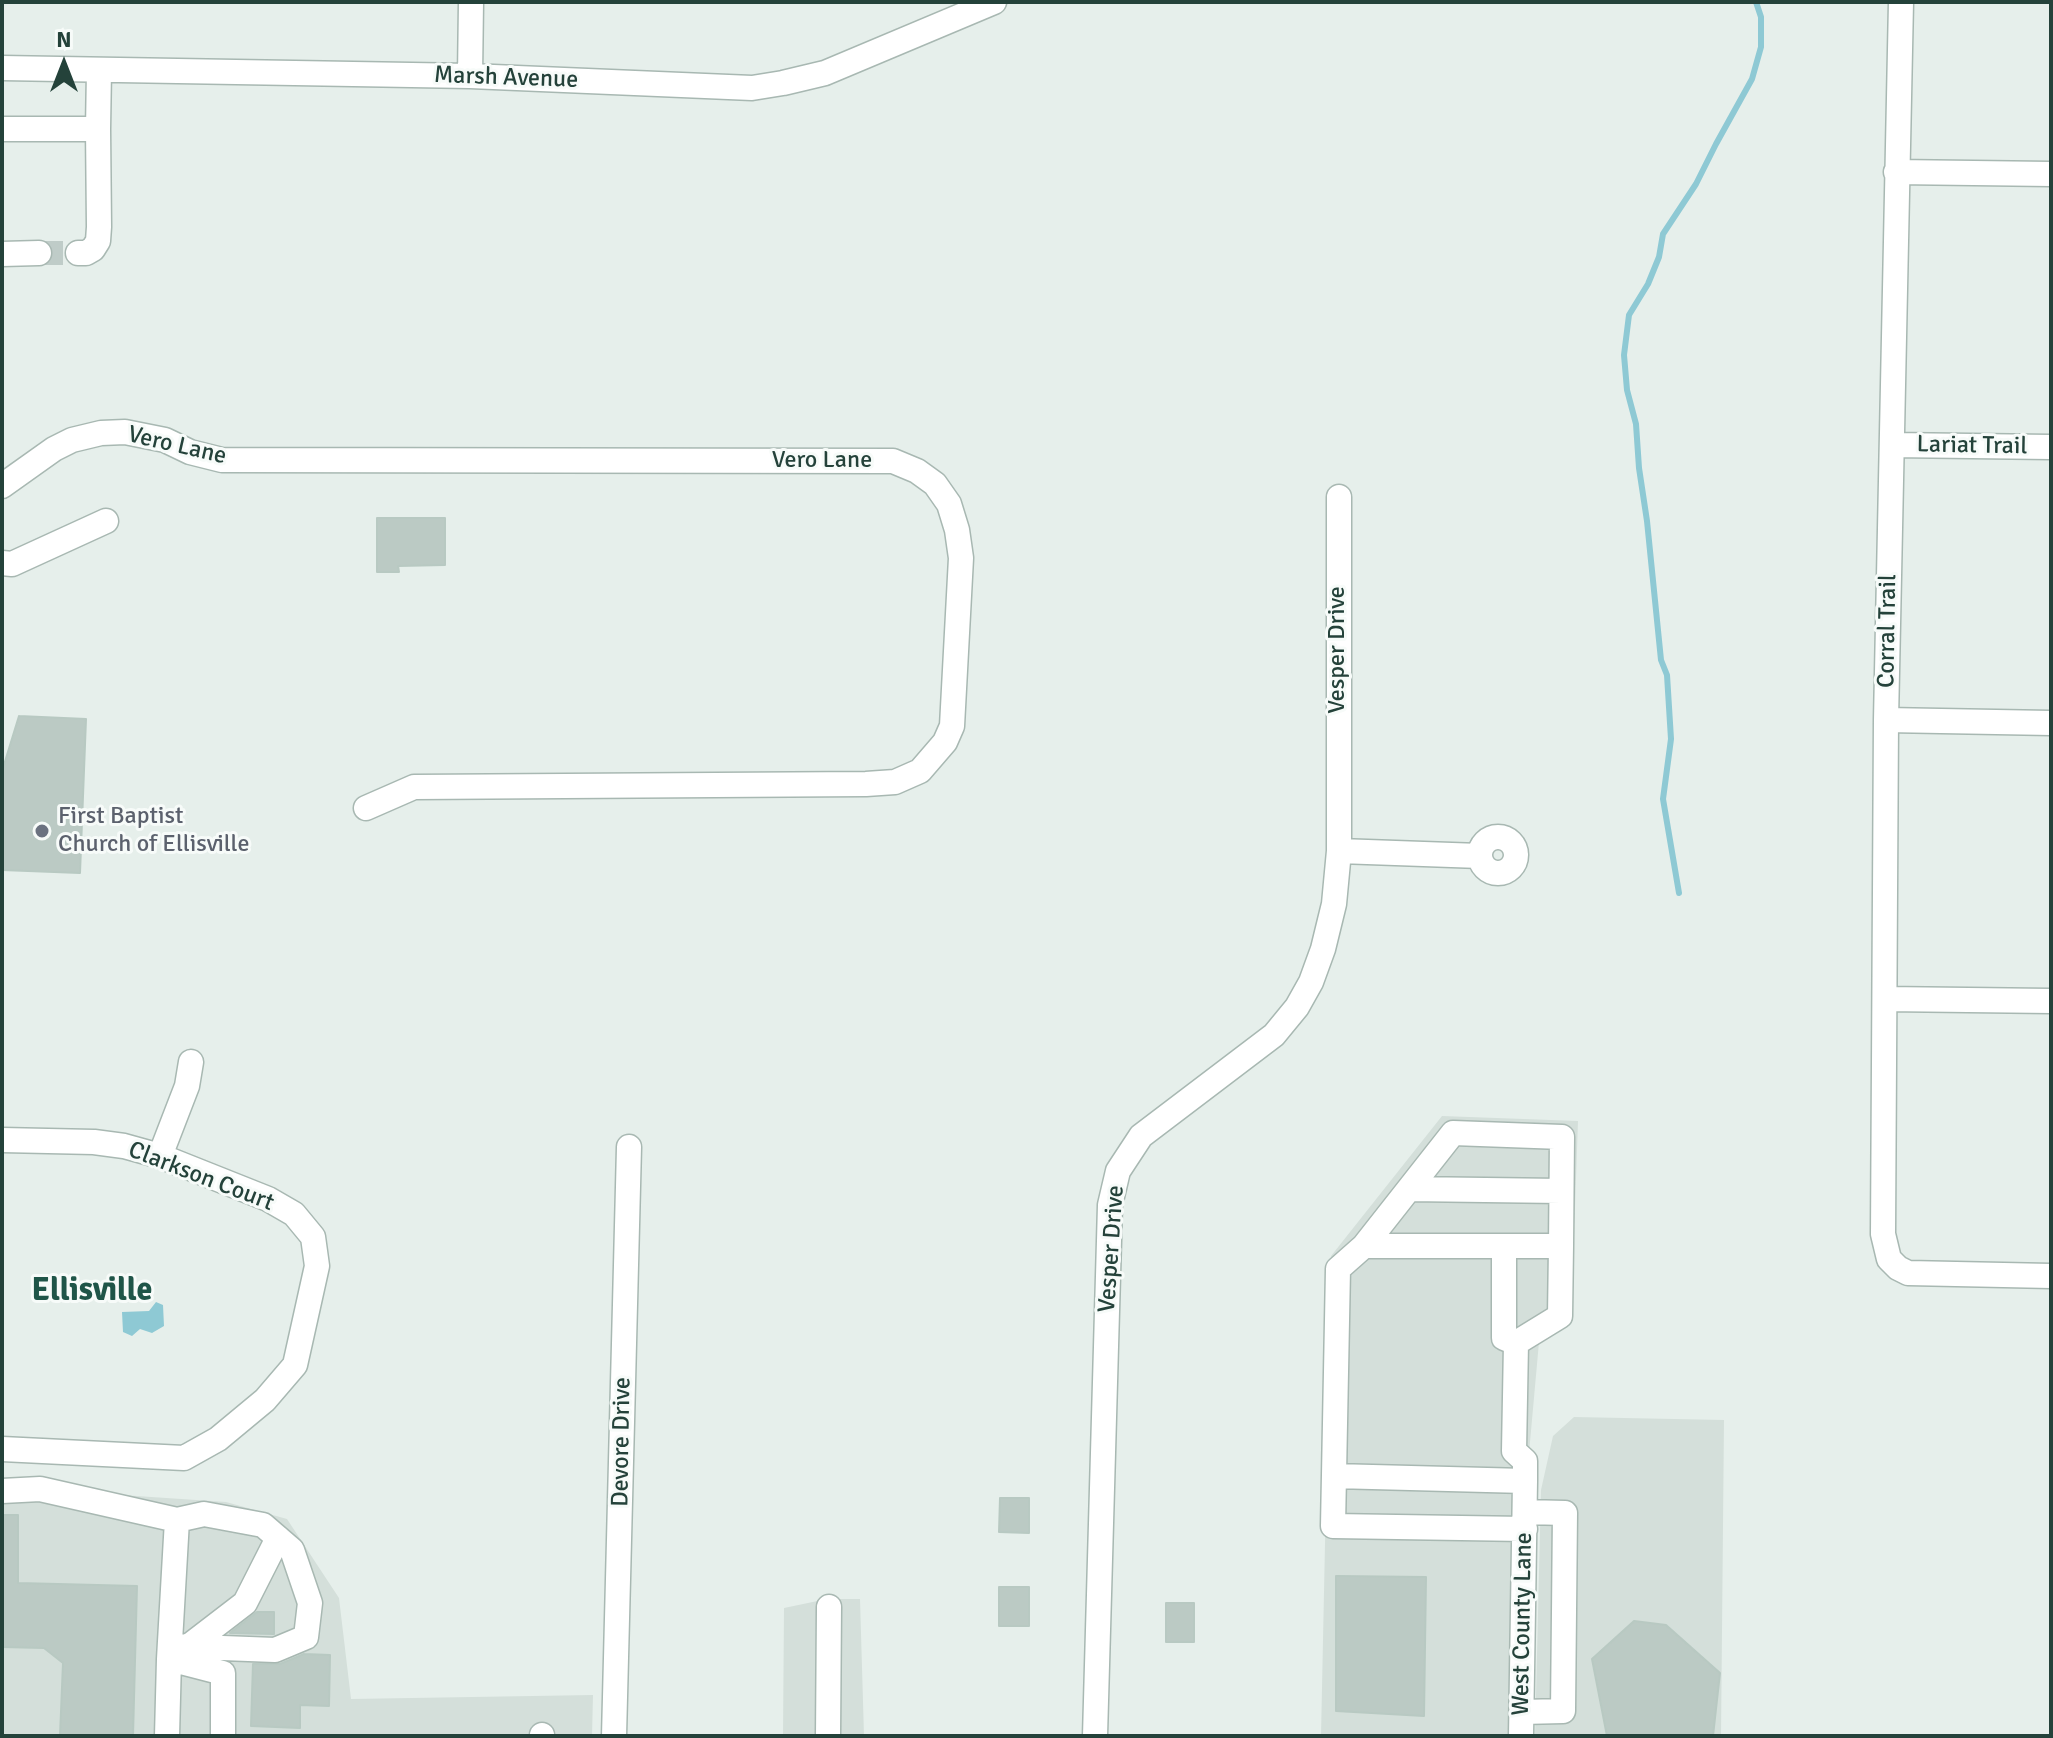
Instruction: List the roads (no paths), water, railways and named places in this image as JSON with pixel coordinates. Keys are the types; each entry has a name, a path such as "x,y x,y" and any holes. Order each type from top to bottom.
{"street":[{"path":"470,76 471,2"},
{"name":"Marsh Avenue","path":"2,68 470,76 752,88 825,73 994,2"},
{"name":"Corral Trail","path":"1901,2 1886,720 1883,1234 1889,1259 1908,1273 2051,1276"},
{"path":"78,253 93,249 98,241 99,70"},
{"path":"2,129 98,129"},
{"path":"1896,172 2051,174"},
{"path":"2,254 39,253"},
{"name":"Vero Lane","path":"2,486 72,440 101,433 125,432 165,440 190,452 222,460 893,461 917,471 935,484 949,504 961,558 952,726 945,742 920,771 895,782 866,784 414,787 366,808"},
{"name":"Lariat Trail","path":"1892,445 2051,447"},
{"name":"Vesper Drive","path":"1095,1736 1110,1205 1118,1171 1141,1136 1274,1035 1297,1007 1311,982 1323,949 1334,904 1339,851 1339,497"},
{"path":"2,563 12,564 106,521"},
{"path":"1886,720 2051,723"},
{"path":"1339,851 1480,856"},
{"path":"1885,999 2051,1001"},
{"path":"160,1156 187,1086 191,1062"},
{"path":"1504,1246 1504,1338 1516,1343 1560,1316 1562,1137 1453,1133 1364,1246 1338,1269 1333,1526 1525,1520 1565,1513 1563,1711 1522,1724"},
{"name":"Clarkson Court","path":"2,1140 94,1142 124,1146 160,1156 268,1199 294,1214 313,1237 317,1266 295,1365 265,1400 218,1439 184,1458 2,1449"},
{"name":"Devore Drive","path":"614,1736 629,1147"},
{"path":"1409,1189 1561,1191"},
{"path":"1364,1246 1561,1246"},
{"name":"West County Lane","path":"1516,1343 1514,1451 1525,1461 1522,1724"},
{"path":"1334,1476 1525,1481"},
{"path":"2,1491 40,1489 177,1520 204,1514 263,1525 292,1550 310,1603 306,1637 275,1650 176,1650"},
{"path":"167,1736 176,1650 177,1520"},
{"path":"176,1650 245,1603 278,1538"},
{"path":"828,1736 829,1607"},
{"path":"176,1650 223,1673 223,1736"}],"water":[{"path":"156,1302 163,1305 164,1326 152,1333 140,1329 132,1336 123,1332 122,1312 149,1311"}],"waterway":[{"path":"1679,893 1663,799 1671,739 1667,675 1661,660 1636,424 1627,390 1624,355 1629,315 1648,284 1659,257 1663,234 1696,184 1752,79 1761,47 1761,17 1756,2"}],"tunnel":[{"path":"39,253 78,253"}],"place":[{"name":"First Baptist Church of Ellisville","path":"42,831"}],"district":[{"name":"Ellisville","path":"92,1292"}]}
